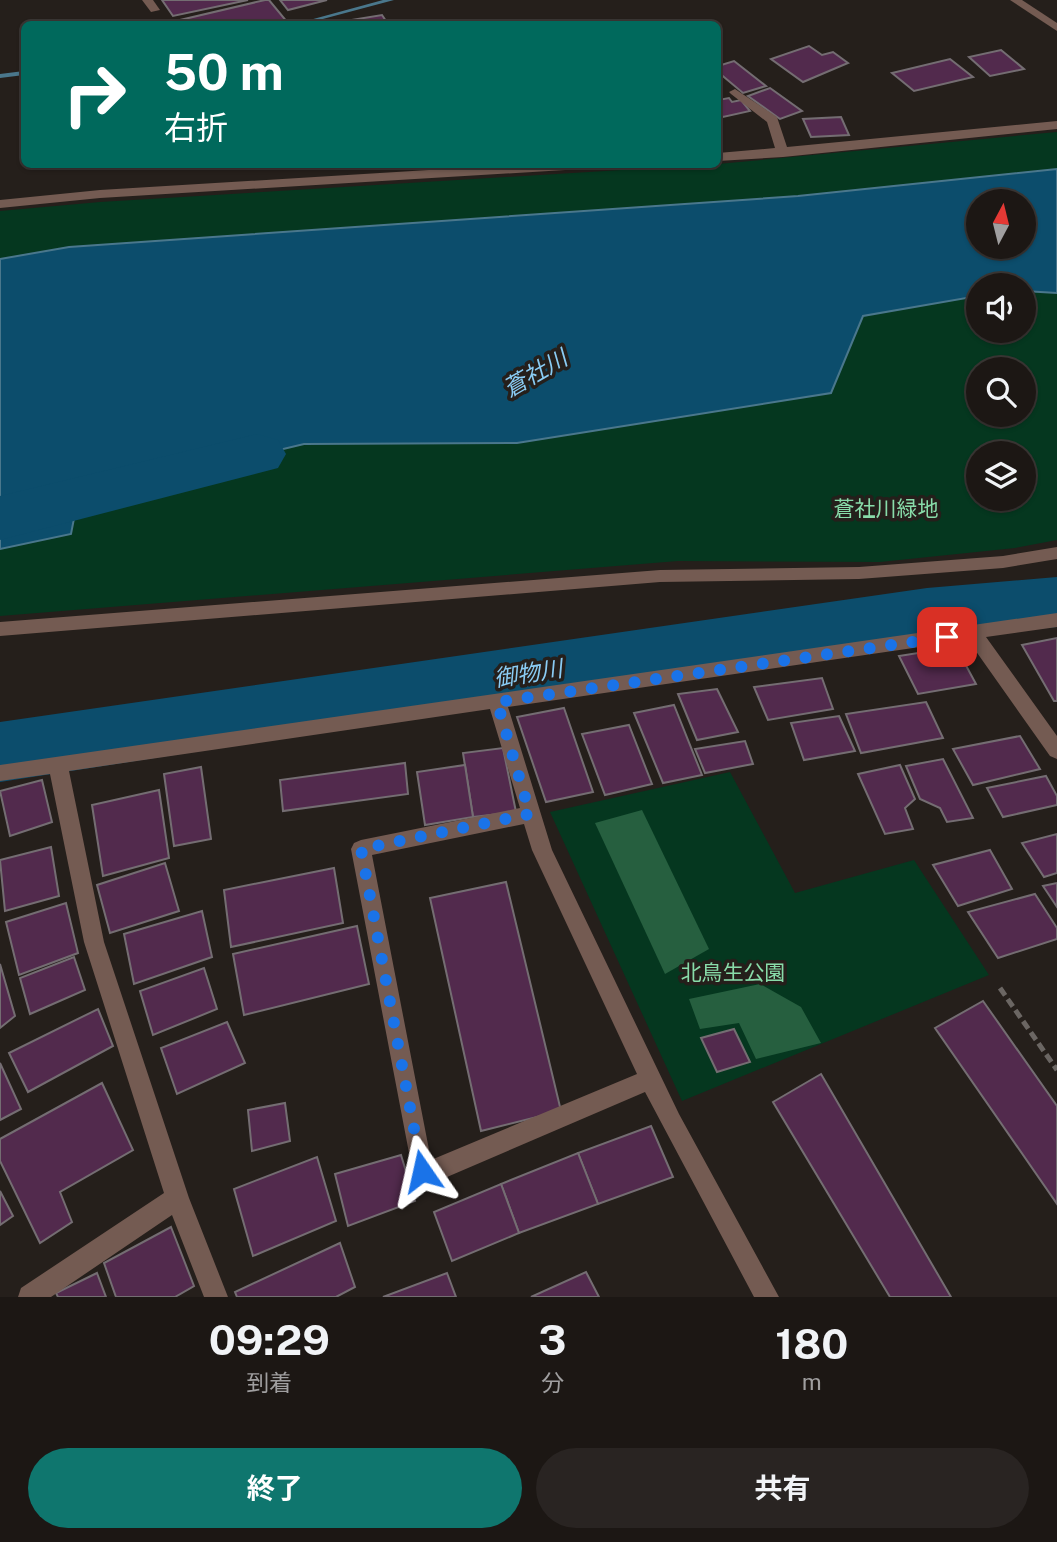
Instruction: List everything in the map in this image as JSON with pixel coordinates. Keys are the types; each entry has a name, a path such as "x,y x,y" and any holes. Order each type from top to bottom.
{"street":[{"path":"147,0 155,10"},
{"path":"1015,0 1056,27"},
{"path":"735,92 773,120 783,153"},
{"path":"721,157 1057,125"},
{"path":"392,168 396,177"},
{"path":"0,204 100,194 536,168"},
{"path":"0,629 660,576 859,573 1003,562 1057,552"},
{"path":"0,773 1057,620"},
{"path":"973,633 1057,751"},
{"path":"497,702 542,850 650,1079 767,1297"},
{"path":"58,765 94,942 177,1198 216,1297"},
{"path":"530,814 361,849 422,1171 433,1172 650,1079"},
{"path":"30,1297 177,1198"}],"path":[{"path":"1000,988 1057,1070"}],"green space":[{"path":"1057,132 1057,172 830,194 180,242 69,247 0,259 0,211 100,202 653,168 721,168 721,164"},
{"name":"蒼社川緑地","path":"1036,292 1057,293 1057,540 1015,548 880,562 678,561 0,616 0,549 71,534 80,498 304,444 517,443 831,393 863,316 966,298 966,343 1036,343"},
{"name":"北鳥生公園","path":"730,772 795,893 914,860 989,975 682,1101 550,812"},
{"path":"642,810 709,949 665,974 595,823"},
{"path":"760,984 801,1007 821,1043 756,1059 739,1023 700,1029 689,999"}],"water":[{"path":"1057,169 1057,293 1036,292 1036,273 966,273 966,298 863,316 831,393 517,443 304,444 78,498 71,534 0,549 0,259 69,247 798,196"}],"building":[{"path":"162,0 248,0 173,16"},
{"path":"269,0 286,21 176,21"},
{"path":"280,0 327,0 288,10"},
{"path":"382,15 386,21 345,21"},
{"path":"809,46 822,55 833,52 848,63 803,82 771,59"},
{"path":"1001,50 1024,69 990,76 969,57"},
{"path":"950,59 973,77 914,91 892,73"},
{"path":"734,61 766,86 743,93 721,75 721,65"},
{"path":"770,88 802,111 780,119 748,96"},
{"path":"729,98 732,102 741,100 750,111 723,117 721,99"},
{"path":"841,117 849,135 811,137 803,119"},
{"path":"1057,638 1057,701 1054,701 1022,645"},
{"path":"956,647 976,684 918,694 899,656"},
{"path":"822,678 833,709 768,720 754,687"},
{"path":"717,689 738,732 697,740 678,694"},
{"path":"926,702 943,738 861,753 846,714"},
{"path":"674,705 702,775 663,783 634,713"},
{"path":"564,708 593,792 546,802 517,717"},
{"path":"839,716 855,751 804,760 791,723"},
{"path":"629,725 652,784 605,795 582,734"},
{"path":"1020,736 1040,769 973,785 953,749"},
{"path":"745,741 753,764 705,773 695,749"},
{"path":"503,748 516,812 473,817 463,753"},
{"path":"943,759 973,818 947,822 940,808 920,799 906,766"},
{"path":"405,763 408,794 283,811 280,780"},
{"path":"465,765 473,817 425,825 417,772"},
{"path":"900,765 915,799 905,808 913,829 885,834 858,774"},
{"path":"201,767 211,839 174,846 164,774"},
{"path":"1046,776 1057,796 1057,805 1003,817 987,788"},
{"path":"42,780 52,822 10,836 0,791"},
{"path":"159,790 169,858 103,876 92,805"},
{"path":"1057,834 1057,873 1044,877 1022,843"},
{"path":"51,847 59,896 5,911 0,860"},
{"path":"990,850 1012,889 958,906 933,865"},
{"path":"165,863 179,911 110,933 97,885"},
{"path":"334,868 343,923 231,947 224,890"},
{"path":"506,882 561,1111 481,1131 430,898"},
{"path":"1057,883 1057,907 1043,886"},
{"path":"1035,894 1057,928 1057,939 998,958 968,912"},
{"path":"66,903 78,953 19,975 6,922"},
{"path":"202,911 212,957 134,984 124,934"},
{"path":"357,926 369,984 244,1015 233,954"},
{"path":"74,957 85,990 30,1014 20,978"},
{"path":"0,964 15,1016 0,1028"},
{"path":"204,968 217,1009 153,1035 140,991"},
{"path":"983,1001 1057,1106 1057,1204 935,1028"},
{"path":"98,1009 113,1046 28,1092 9,1053"},
{"path":"227,1022 245,1063 177,1094 161,1048"},
{"path":"734,1029 750,1062 717,1072 701,1038"},
{"path":"0,1063 21,1109 0,1120"},
{"path":"821,1074 951,1297 890,1297 773,1102"},
{"path":"102,1083 133,1150 60,1192 72,1222 40,1243 0,1161 0,1139"},
{"path":"285,1103 290,1141 252,1151 248,1110"},
{"path":"651,1126 673,1177 598,1204 578,1153"},
{"path":"578,1153 598,1204 519,1233 501,1184"},
{"path":"401,1155 415,1201 348,1226 335,1174"},
{"path":"317,1157 336,1221 253,1256 234,1189"},
{"path":"501,1184 519,1233 452,1261 434,1212"},
{"path":"0,1191 13,1216 0,1225"},
{"path":"171,1227 194,1286 175,1297 116,1297 104,1263"},
{"path":"340,1243 355,1287 336,1297 237,1297 235,1292"},
{"path":"586,1272 599,1297 531,1297"},
{"path":"97,1273 106,1297 58,1297 56,1293"},
{"path":"447,1273 456,1297 383,1297"}],"waterway":[{"path":"310,21 391,0"},
{"path":"0,76 21,73"},
{"name":"蒼社川","path":"0,518 257,454"},
{"name":"御物川","path":"0,752 927,613 1057,602"}],"route":[{"path":"422,1171 361,849 530,814 497,702 947,637"}]}
